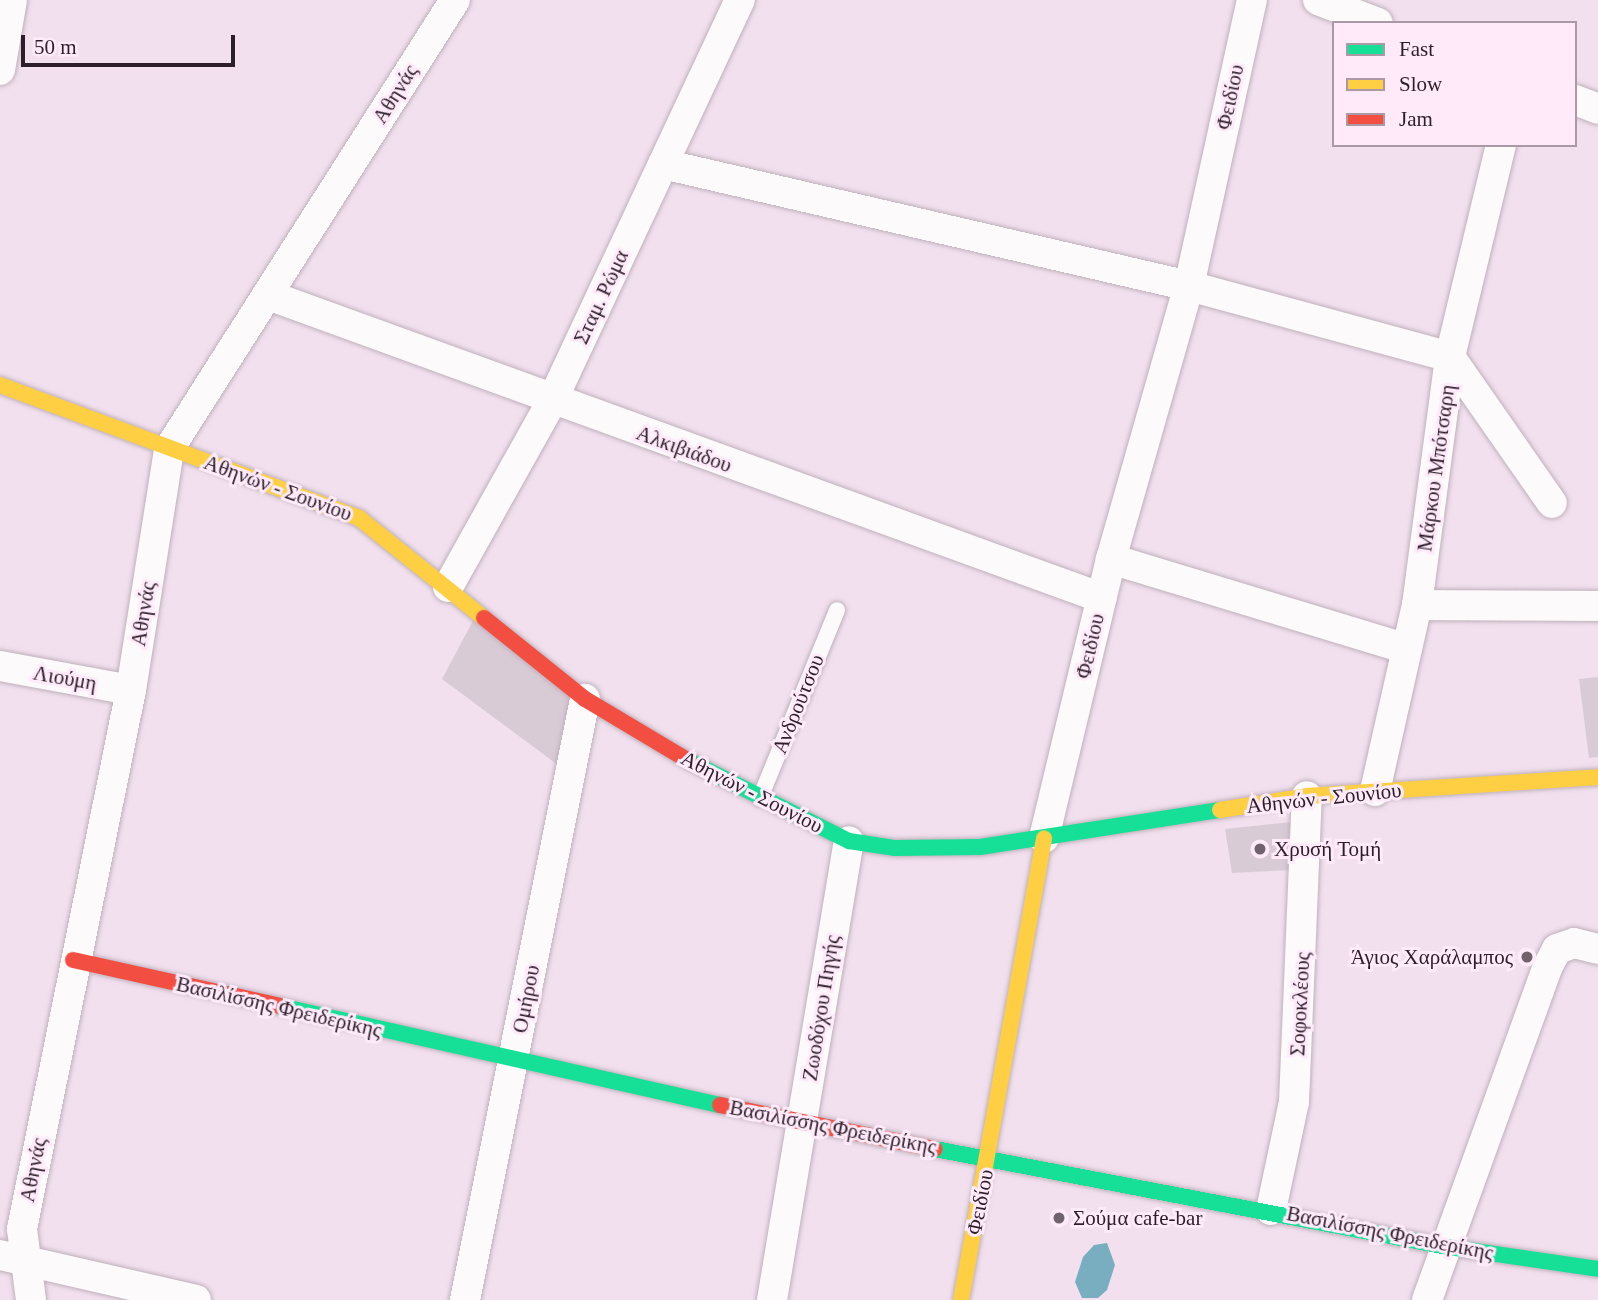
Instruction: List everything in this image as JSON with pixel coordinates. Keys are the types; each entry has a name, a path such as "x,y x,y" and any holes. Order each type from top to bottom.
{"main road":[{"name":"Αθηνών - Σουνίου","path":"0,385 359,518 585,699 722,781 849,841 936,849 1044,838 1307,796 1598,777"},
{"name":"Φειδίου","path":"961,1300 989,1157 1044,838"},
{"name":"Βασιλίσσης Φρειδερίκης","path":"73,960 803,1123 1271,1210 1448,1247 1598,1269"}],"street":[{"path":"0,2 13,0 0,70"},
{"name":"Αθηνάς","path":"31,1300 11,1258 22,1229 73,960 131,690 169,449 455,0"},
{"name":"Σταμ. Ρώμα","path":"448,587 552,401 740,0"},
{"name":"Φειδίου","path":"1044,838 1111,559 1189,286 1252,0"},
{"path":"1327,1 1372,21"},
{"path":"1577,101 1598,109"},
{"name":"Μάρκου Μπότσαρη","path":"1374,791 1417,605 1450,357 1501,147"},
{"path":"663,164 1189,286 1450,357 1552,503"},
{"name":"Αλκιβιάδου","path":"268,295 552,401 1102,598"},
{"path":"1111,559 1407,649"},
{"path":"1417,605 1598,606"},
{"name":"Λιούμη","path":"0,666 131,690"},
{"name":"Ομήρου","path":"465,1300 585,699"},
{"name":"Σοφοκλέους","path":"1271,1210 1294,1101 1307,796"},
{"name":"Ζωοδόχου Πηγής","path":"772,1300 849,841"},
{"path":"1427,1300 1548,966 1557,949 1586,946"},
{"path":"11,1258 196,1300"}],"lane":[{"name":"Ανδρούτσου","path":"760,798 837,610"}],"water":[{"path":"1107,1243 1115,1265 1107,1290 1098,1298 1082,1298 1075,1282 1083,1257 1094,1245"}],"building":[{"path":"475,617 578,699 562,768 442,679"},
{"path":"1598,677 1598,757 1589,758 1579,679"},
{"name":"Χρυσή Τομή","path":"1291,822 1292,870 1232,873 1225,829"}],"traffic: fast":[{"path":"689,761 849,841 895,848 980,847 1220,810"},
{"path":"280,1006 720,1105"},
{"path":"935,1149 1448,1247 1598,1269"}],"traffic: slow":[{"path":"0,385 359,518 484,618"},
{"path":"1220,810 1307,796 1598,777"},
{"path":"961,1300 1044,838"}],"traffic: jam":[{"path":"484,618 585,699 689,761"},
{"path":"73,960 280,1006"},
{"path":"720,1105 935,1149"}],"place":[{"name":"Χρυσή Τομή","path":"1260,849"},
{"name":"Άγιος Χαράλαμπος","path":"1527,957"},
{"name":"Σούμα cafe-bar","path":"1059,1218"}]}
